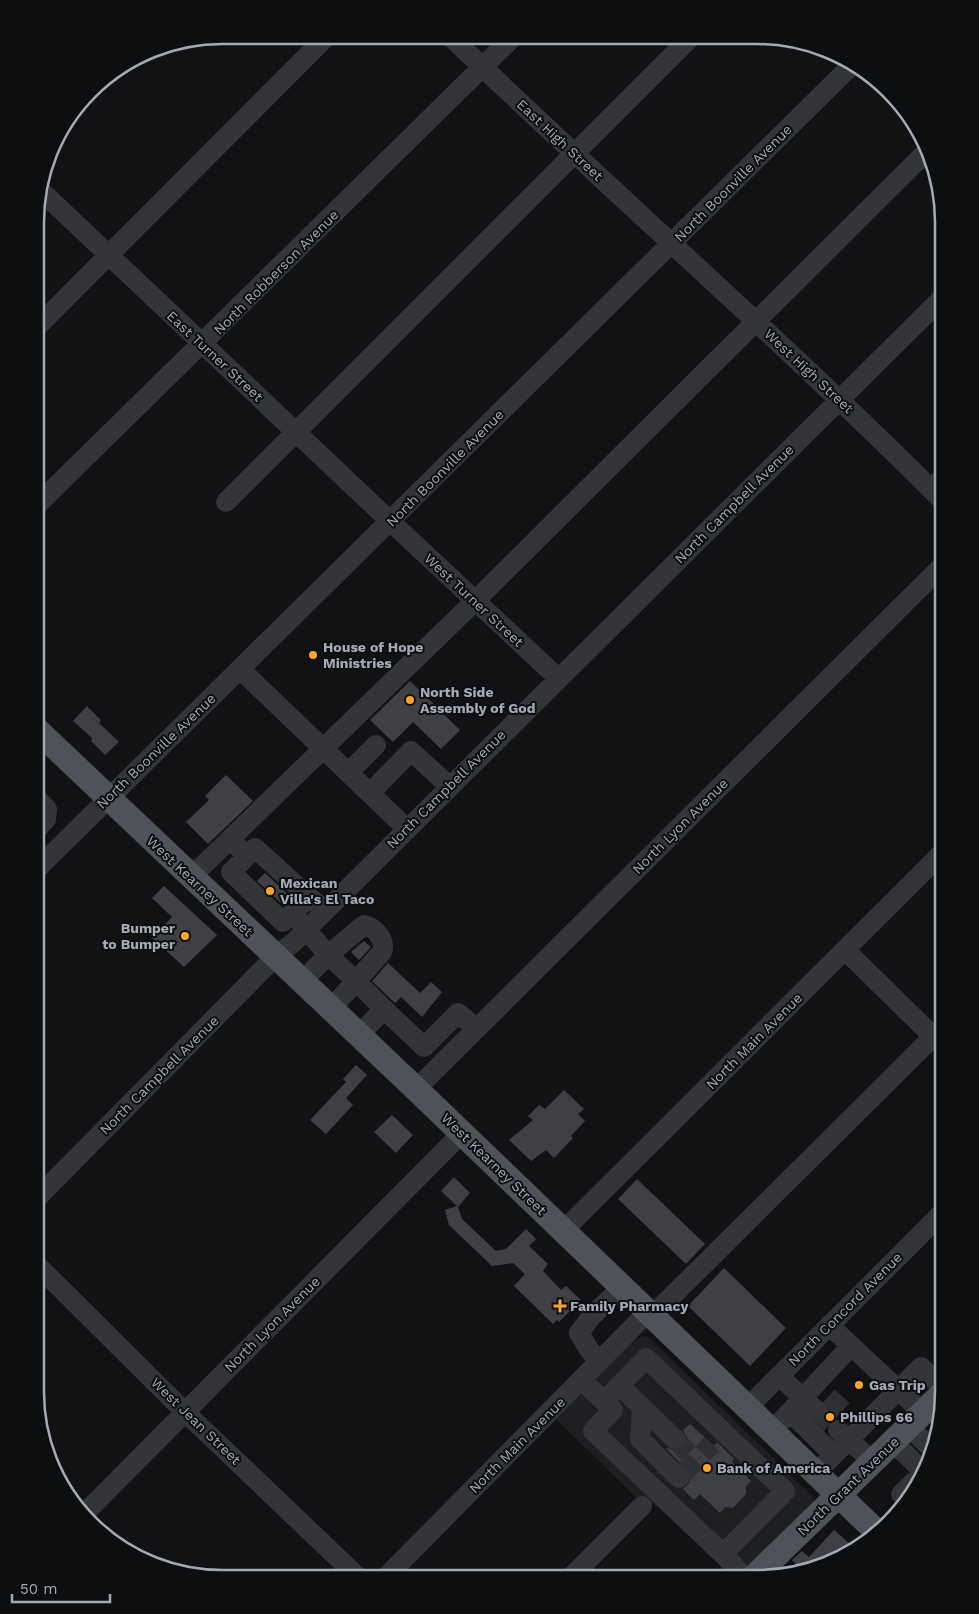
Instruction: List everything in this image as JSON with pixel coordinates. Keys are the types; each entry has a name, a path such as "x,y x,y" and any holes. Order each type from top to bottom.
{"main road":[{"name":"West Kearney Street","path":"44,739 416,1088 872,1528"},
{"name":"North Grant Avenue","path":"761,1570 935,1399"}],"street":[{"path":"44,320 319,44"},
{"name":"East High Street","path":"459,44 671,245"},
{"name":"North Robberson Avenue","path":"44,498 506,44"},
{"path":"226,502 684,44"},
{"name":"North Boonville Avenue","path":"44,862 848,69"},
{"path":"191,877 475,601 923,155"},
{"name":"East Turner Street","path":"45,196 390,522"},
{"name":"West High Street","path":"671,245 935,484"},
{"name":"North Campbell Avenue","path":"44,1191 276,956 306,930 935,305"},
{"name":"West Turner Street","path":"390,522 558,678"},
{"name":"North Lyon Avenue","path":"416,1088 935,573"},
{"path":"240,669 407,829"},
{"path":"348,773 376,745"},
{"path":"370,793 411,751 449,786"},
{"path":"230,839 247,856"},
{"path":"325,910 255,848 231,872 258,898 306,930 328,955 424,1048 458,1013 476,1028"},
{"name":"North Main Avenue","path":"564,1230 935,860"},
{"path":"255,937 309,896"},
{"path":"237,920 258,898"},
{"path":"302,981 358,928 370,926 381,937 384,946 382,952 331,1009"},
{"path":"845,950 935,1031"},
{"path":"359,1035 384,1009"},
{"name":"North Main Avenue","path":"393,1570 600,1361 935,1041"},
{"name":"North Lyon Avenue","path":"88,1510 462,1133"},
{"name":"North Concord Avenue","path":"748,1407 935,1220"},
{"name":"West Jean Street","path":"44,1272 185,1412 351,1570"},
{"path":"600,1361 590,1351 579,1333 591,1317 622,1287"},
{"path":"829,1326 898,1390 920,1464"},
{"path":"772,1431 810,1401 851,1346"},
{"path":"604,1401 646,1358 718,1439 785,1491 723,1554"},
{"path":"816,1473 834,1455 849,1429 898,1390 921,1367 935,1381"},
{"path":"779,1376 810,1401 834,1455"},
{"path":"582,1380 613,1410 593,1431 738,1570"},
{"path":"619,1385 675,1440"},
{"path":"642,1407 640,1439 681,1477 662,1496"},
{"path":"908,1427 927,1445"},
{"path":"849,1429 873,1462"},
{"path":"578,1570 642,1506"}],"shaded area":[{"path":"645,1336 650,1338 814,1500 812,1505 743,1570 724,1570 653,1503 647,1508 556,1419 634,1340"}],"building":[{"name":"North Side Assembly of God","path":"410,681 460,730 441,749 413,722 393,742 370,720"},
{"path":"87,706 101,720 99,723 119,742 105,755 91,741 92,738 73,721"},
{"path":"226,775 253,801 208,844 186,822 209,800 205,796"},
{"path":"265,873 289,895 281,903 257,881"},
{"name":"Bumper to Bumper","path":"164,886 217,935 184,967 152,938 172,917 152,898"},
{"path":"364,941 371,947 359,960 351,952"},
{"path":"388,963 420,993 431,982 442,992 422,1017 401,997 395,1003 372,981"},
{"path":"356,1065 367,1075 346,1098 353,1105 326,1134 310,1120 346,1082 343,1079"},
{"path":"564,1090 584,1109 578,1114 585,1121 571,1136 573,1138 554,1158 546,1150 531,1161 509,1140 533,1120 528,1116 539,1105 545,1109"},
{"path":"392,1115 413,1135 396,1153 374,1132"},
{"path":"454,1177 470,1193 458,1207 462,1219 496,1251 506,1249 526,1229 536,1239 529,1246 548,1264 543,1271 561,1290 566,1286 581,1300 559,1322 557,1320 553,1324 514,1286 525,1274 513,1263 492,1266 449,1225 445,1210 457,1206 441,1191"},
{"path":"637,1179 705,1244 686,1264 618,1199"},
{"path":"724,1268 786,1328 750,1366 688,1306"},
{"name":"Bank of America","path":"690,1424 714,1446 717,1442 734,1459 732,1462 751,1481 746,1486 746,1494 733,1508 726,1507 720,1513 700,1494 694,1500 683,1489 690,1482 690,1474 666,1448 678,1450 684,1447 686,1436 683,1430"},
{"path":"834,1530 850,1544 814,1561 798,1566 792,1560 802,1551 809,1557"}],"tunnel":[{"path":"828,1397 850,1417"},
{"path":"816,1410 838,1430"},
{"path":"675,1439 696,1461"},
{"path":"682,1475 712,1444"}],"place":[{"name":"House of Hope Ministries","path":"313,655"},
{"name":"North Side Assembly of God","path":"410,700"},
{"name":"Mexican Villa's El Taco","path":"270,891"},
{"name":"Bumper to Bumper","path":"185,936"},
{"name":"Family Pharmacy","path":"560,1306"},
{"name":"Gas Trip","path":"859,1385"},
{"name":"Phillips 66","path":"830,1417"},
{"name":"Bank of America","path":"707,1468"}]}
